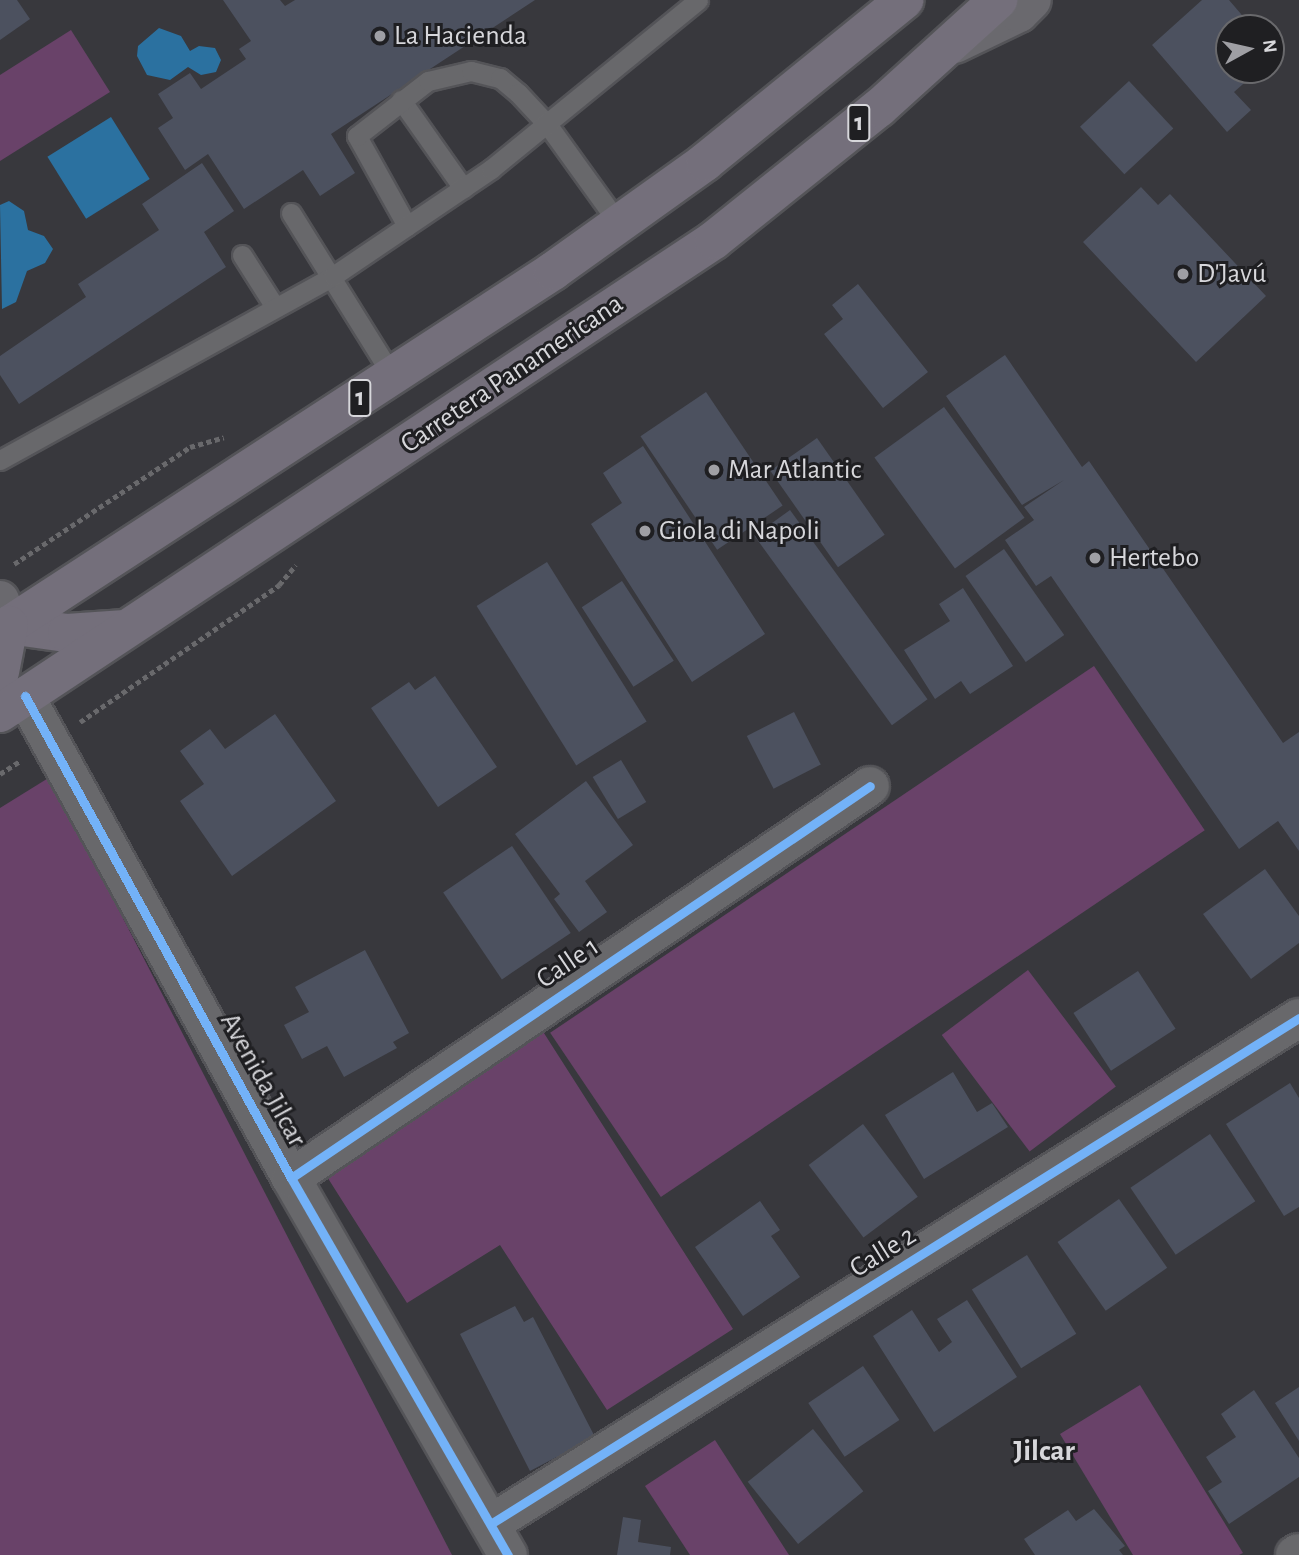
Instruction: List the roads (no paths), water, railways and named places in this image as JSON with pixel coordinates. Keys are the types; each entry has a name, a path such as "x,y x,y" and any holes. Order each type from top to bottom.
{"highway":[{"name":"1","path":"3,619 393,377 620,224 705,162 904,0"},
{"name":"Carretera Panamericana","path":"8,694 127,629 714,240 950,47 998,0"},
{"path":"8,694 3,619 67,633 127,629"}],"street":[{"path":"950,47 1019,13 1032,0"},
{"name":"Avenida Jilcar","path":"8,694 500,1539"},
{"name":"Calle 1","path":"291,1178 870,786"},
{"name":"Calle 2","path":"500,1539 1299,1018"}],"lane":[{"path":"0,460 333,276 463,188 547,124 698,0"},
{"path":"407,226 357,136 428,81 471,72 500,78 547,124 620,224"},
{"path":"401,100 463,188"},
{"path":"291,213 333,276 393,377"},
{"path":"242,255 275,307"}],"water":[{"path":"159,28 181,36 190,51 199,46 215,48 221,60 216,72 201,75 188,67 170,80 147,75 137,56 138,46"},
{"path":"111,117 150,179 86,219 47,157"},
{"path":"9,201 24,211 28,230 44,236 53,249 45,263 27,271 16,302 2,309 0,205"}],"place":[{"name":"La Hacienda","path":"380,36"},
{"name":"D'Javú","path":"1183,274"},
{"name":"Mar Atlantic","path":"714,470"},
{"name":"Giola di Napoli","path":"645,531"},
{"name":"Hertebo","path":"1095,558"}],"district":[{"name":"Jilcar","path":"1044,1451"}]}
